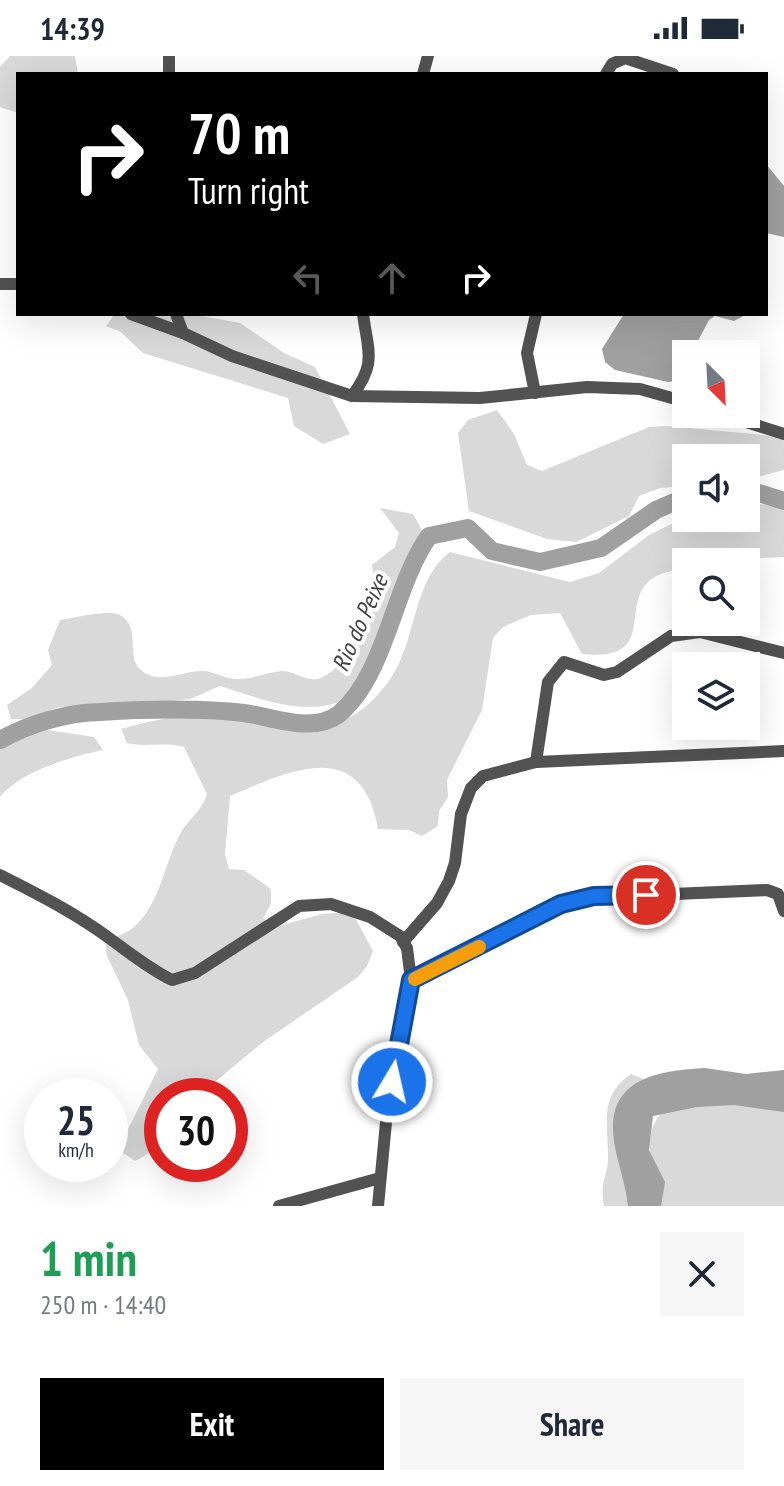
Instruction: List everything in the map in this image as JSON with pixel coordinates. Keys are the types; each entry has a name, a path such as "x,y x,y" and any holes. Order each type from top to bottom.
{"street":[{"path":"607,72 612,64 625,58 667,72"},
{"path":"136,316 232,356 352,396 480,398 587,387 640,389 672,398"},
{"path":"177,316 183,333"},
{"path":"352,396 366,378 370,362 363,316"},
{"path":"535,393 527,353 536,316"},
{"path":"760,426 784,434"},
{"path":"536,762 548,682 564,662 604,675 617,672 671,636 700,632 784,653"},
{"path":"403,942 437,903 449,881 455,863 461,814 471,788 483,776 536,762 784,751"},
{"path":"0,875 47,898 111,939 127,954 172,980 195,973 299,906 317,902 370,917 403,942 411,962 411,980 387,1112 378,1206"},
{"path":"411,980 536,916 582,898 767,890 778,894 784,911"},
{"path":"279,1206 380,1178"}],"shaded area":[{"path":"10,56 75,56 78,72 16,72 16,112 0,107 0,67"},
{"path":"768,166 784,186 784,237 768,233"},
{"path":"114,316 202,316 240,323 284,353 315,367 350,434 323,444 294,426 288,398 143,353 121,332 106,326"},
{"path":"623,316 715,316 709,320 698,340 672,340 672,381 615,370 605,362 602,349"},
{"path":"715,316 743,316 734,321"},
{"path":"497,410 514,434 527,465 542,471 649,427 667,426 784,437 784,470 760,476 760,444 672,444 672,487 639,496 629,516 576,542 547,539 469,511 458,433 468,420"},
{"path":"760,504 784,509 784,557 760,558 760,548 672,548 672,572 659,575 644,586 632,633 625,646 610,653 582,654 560,613 531,615 503,627 493,638 482,710 447,780 448,797 439,811 438,826 422,836 409,830 378,829 370,800 357,781 340,771 321,768 299,770 230,796 225,854 229,869 244,870 271,889 271,904 263,918 275,927 322,914 352,912 373,951 358,977 263,1042 220,1078 154,1078 158,1069 139,1045 128,1000 107,956 105,941 130,930 143,918 157,894 183,829 207,794 184,747 127,743 121,729 189,715 308,727 329,725 349,717 369,703 389,681 405,649 428,579 450,552 570,582 599,573 649,535 672,524 672,532 760,532"},
{"path":"380,508 413,514 424,543 385,645 365,681 353,694 339,702 309,707 263,700 220,686 190,699 94,708 59,707 27,719 11,719 7,705 32,688 52,665 48,650 60,620 91,614 115,613 127,621 133,637 136,663 140,670 156,677 204,671 235,679 282,671 313,679 327,675 345,657 367,618 375,592 372,565 395,547 399,533"},
{"path":"48,730 94,737 103,750 77,756 33,773 0,797 0,741 18,733"},
{"path":"705,1068 746,1074 784,1070 784,1112 734,1105 697,1107 653,1116 649,1150 665,1182 661,1206 628,1206 613,1128 616,1109 623,1095 634,1084 649,1077"},
{"path":"631,1074 646,1080 635,1125 650,1156 652,1131 661,1114 676,1104 718,1100 784,1109 784,1206 604,1206 608,1110 614,1091"},
{"path":"144,1097 144,1156 135,1161 128,1156 128,1129"}],"waterway":[{"name":"Rio do Peixe","path":"760,493 784,501"},
{"name":"Rio do Peixe","path":"0,740 35,724 60,717 116,711 228,711 305,724 329,720 355,697 368,677 406,580 429,536 468,528 492,551 540,562 601,548 656,510 672,503"}],"slow traffic":[{"path":"415,979 479,947"}],"route":[{"path":"392,1082 411,980 561,904 594,896 646,895"}]}
